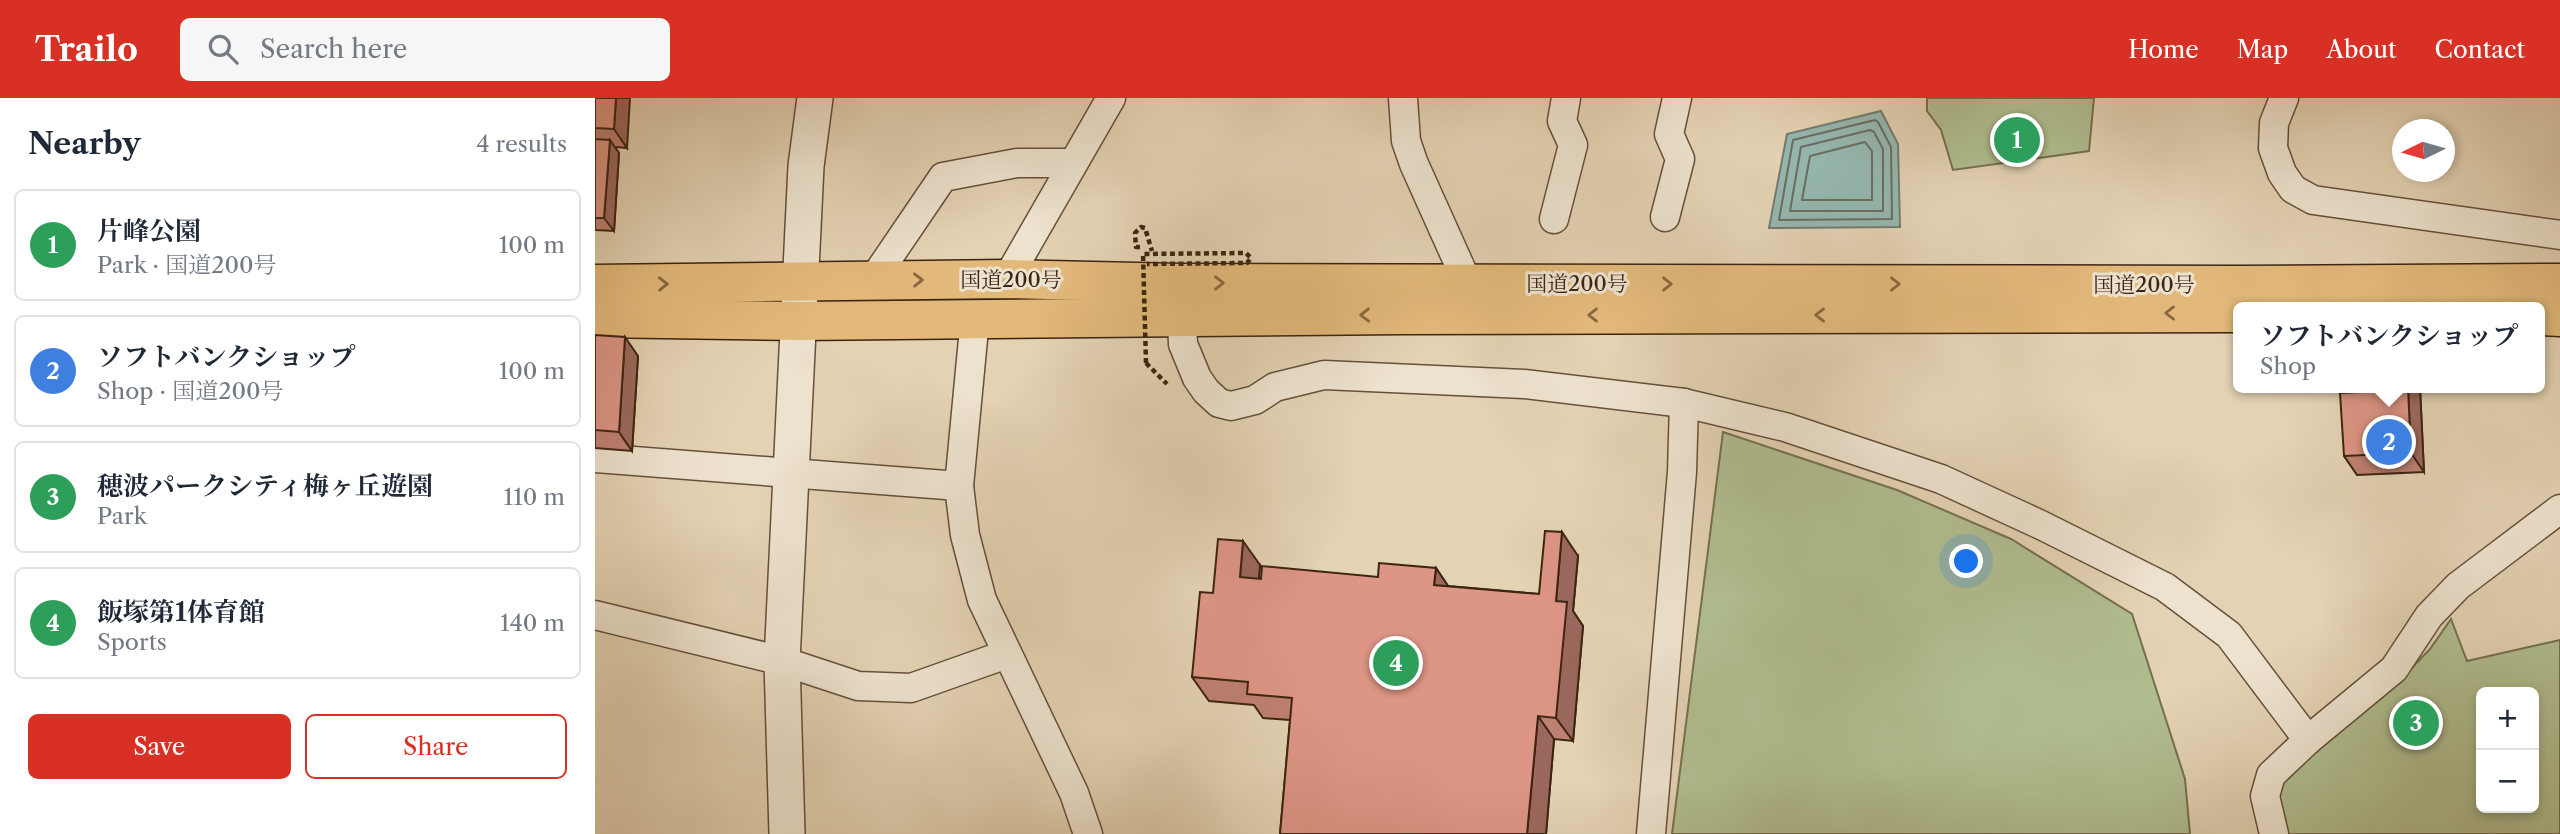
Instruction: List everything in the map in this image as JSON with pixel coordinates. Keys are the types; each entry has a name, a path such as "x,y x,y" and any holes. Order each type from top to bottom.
{"highway":[{"name":"国道200号","path":"595,284 1007,279 1181,300 2233,313"},
{"name":"国道200号","path":"595,318 800,321 975,318 1181,300 1468,284 2560,283"}],"street":[{"path":"787,834 782,661 806,166 815,98"},
{"path":"1007,279 1111,98"},
{"path":"1403,98 1406,141 1414,164 1468,284"},
{"path":"1554,219 1573,145 1562,121 1566,98"},
{"path":"1665,216 1680,159 1669,134 1677,98"},
{"path":"2284,98 2274,122 2273,148 2282,173 2293,189 2313,200 2560,234"},
{"path":"873,280 943,177 1017,163 1072,163"},
{"path":"1181,300 1183,344 1197,378 1219,403 1231,406 1255,400 1275,387 1324,375 1524,384 1684,403 1785,426 1941,479 2165,587 2229,635 2308,740"},
{"path":"975,318 959,486 965,535 982,600 1074,793 1088,834"},
{"path":"1651,834 1681,484 1684,403"},
{"path":"595,458 959,486"},
{"path":"2274,834 2265,796 2271,775 2308,740 2394,669 2429,616 2458,586 2560,509"},
{"path":"595,615 782,661 857,685 911,688 1007,654"}],"path":[{"path":"1136,247 1137,229 1145,228 1153,256"},
{"path":"1146,363 1143,254 1246,253 1251,258 1247,263 1147,264"}],"green space":[{"path":"1927,98 2094,98 2089,151 1953,170 1941,130 1927,111"},
{"path":"1723,432 1897,490 2011,539 2132,614 2185,779 2190,834 1672,834"},
{"path":"2451,619 2467,661 2560,640 2560,834 2286,834 2279,802 2281,785 2314,753 2401,679 2430,649"}],"water":[{"path":"1881,111 1898,144 1900,227 1769,228 1787,134"}],"building":[{"path":"595,98 616,98 614,129 595,128"},
{"path":"595,139 610,140 604,218 595,218"},
{"path":"595,335 625,337 619,432 595,430"},
{"path":"2340,393 2408,393 2411,453 2344,456"},
{"path":"1545,531 1562,532 1556,601 1567,602 1556,718 1538,716 1527,834 1280,834 1292,698 1247,694 1248,682 1192,677 1200,592 1213,593 1218,539 1243,541 1240,577 1261,579 1262,566 1378,577 1379,563 1436,568 1434,585 1539,594"}],"place":[{"name":"片峰公園","path":"2017,140"},
{"name":"ソフトバンクショップ","path":"2389,442"},
{"name":"飯塚第1体育館","path":"1396,663"},
{"name":"穂波パークシティ梅ヶ丘遊園","path":"2416,723"}]}
